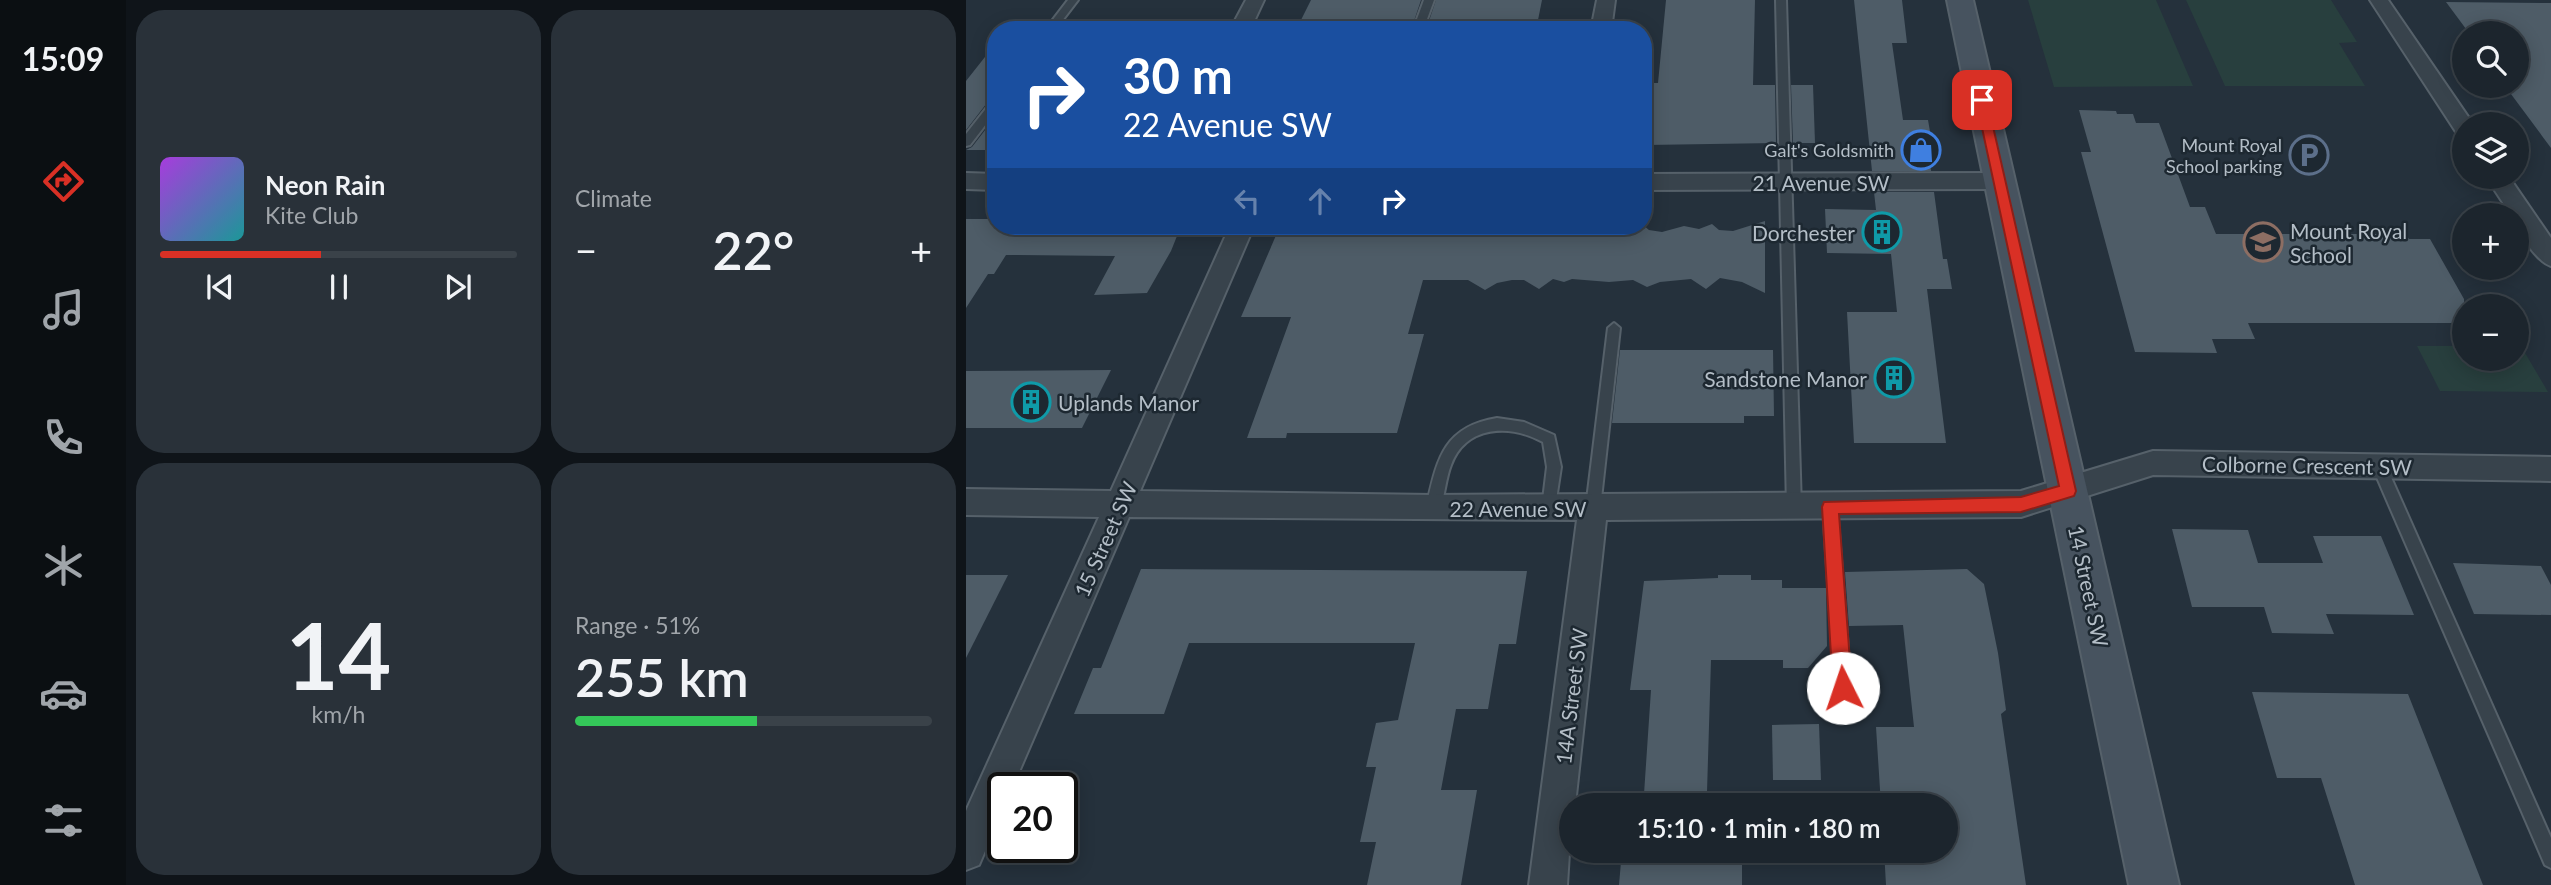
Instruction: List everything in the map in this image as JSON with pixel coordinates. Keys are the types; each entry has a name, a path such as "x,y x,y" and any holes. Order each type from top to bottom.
{"main road":[{"name":"14 Street SW","path":"1960,0 2154,885"}],"street":[{"path":"1244,21 1255,0"},
{"path":"1602,21 1606,0"},
{"path":"2379,0 2454,112"},
{"path":"966,181 987,182"},
{"name":"21 Avenue SW","path":"1652,182 1999,181"},
{"path":"2505,189 2551,257"},
{"name":"15 Street SW","path":"966,852 1238,235"},
{"name":"Colborne Crescent SW","path":"2068,491 2119,470 2153,463 2551,469"},
{"name":"22 Avenue SW","path":"966,502 1433,508 1794,508 2021,504 2068,491"},
{"name":"14A Street SW","path":"1548,885 1593,508"}],"lane":[{"path":"1057,21 1073,0"},
{"path":"1422,21 1429,0"},
{"path":"1781,0 1794,508"},
{"path":"966,142 987,115"},
{"path":"1593,508 1614,328"},
{"path":"1433,508 1451,449 1466,433 1486,425 1507,424 1523,425 1549,439 1554,467 1549,508"},
{"path":"2379,466 2551,859"},
{"path":"1830,507 1843,688"}],"green space":[{"path":"2028,0 2156,0 2193,86 2054,87"},
{"path":"2186,0 2331,0 2357,42 2339,43 2365,86 2225,86"},
{"path":"2417,346 2452,346 2452,371 2529,371 2529,360 2548,392 2440,391"}],"building":[{"path":"1311,0 1421,0 1414,21 1300,21"},
{"path":"1436,0 1542,0 1538,21 1429,21"},
{"path":"1666,0 1755,0 1753,85 1775,85 1776,143 1652,145 1652,92 1653,83 1658,83"},
{"path":"1854,0 1902,0 1907,43 1892,43 1903,120 1928,120 1935,160 1930,160 1931,171 1872,171"},
{"path":"2446,2 2551,3 2551,148 2529,118 2529,112 2524,112 2514,98 2529,98 2529,21 2460,21"},
{"path":"987,54 987,103 966,130 966,81"},
{"path":"1791,85 1813,85 1815,143 1793,143"},
{"path":"2079,110 2116,111 2117,114 2133,114 2136,123 2159,123 2190,207 2205,207 2216,234 2406,234 2409,239 2430,239 2461,294 2452,294 2452,323 2248,323 2255,339 2212,339 2217,353 2135,352 2081,152 2091,152"},
{"path":"987,128 987,150 966,150 972,147"},
{"path":"1874,192 1934,192 1943,259 1947,259 1952,289 1927,289 1946,443 1854,443 1847,312 1897,312 1891,254 1827,253 1825,209 1876,210"},
{"path":"966,219 987,219 987,235 1177,235 1147,293 1094,295 1115,256 1006,255 994,274 988,274 966,308"},
{"path":"1765,221 1765,293 1742,282 1720,278 1706,289 1691,279 1660,282 1647,287 1633,280 1609,282 1572,279 1564,282 1553,279 1539,289 1524,280 1512,280 1497,283 1485,290 1468,280 1423,280 1408,334 1424,334 1397,433 1287,433 1286,438 1247,438 1291,317 1241,317 1276,235 1652,235 1652,230 1662,232 1684,226 1699,229 1712,224 1719,230 1733,231"},
{"path":"1620,350 1773,350 1774,416 1744,416 1744,423 1612,423"},
{"name":"Uplands Manor","path":"1111,370 1082,428 966,428 966,371"},
{"path":"2172,529 2248,530 2258,563 2323,563 2313,536 2381,536 2414,615 2326,614 2334,634 2272,633 2264,607 2192,607"},
{"path":"2453,563 2541,566 2551,585 2551,615 2474,614"},
{"path":"1141,569 1527,571 1516,644 1499,644 1488,709 1456,709 1441,790 1477,790 1461,885 1367,885 1376,842 1360,842 1376,767 1366,767 1376,723 1398,720 1415,643 1189,643 1164,714 1074,714 1093,668 1101,668"},
{"path":"1967,569 1984,584 2006,710 2001,714 2026,885 1886,885 1885,863 1958,863 1958,793 1880,793 1876,727 1914,727 1903,625 1849,626 1845,572"},
{"path":"966,575 1008,575 966,658"},
{"path":"1718,575 1751,575 1751,580 1782,580 1782,588 1826,588 1827,646 1808,668 1783,668 1783,660 1711,660 1707,792 1743,793 1644,793 1651,690 1630,690 1644,581 1718,578"},
{"path":"2252,692 2408,694 2483,885 2355,885 2321,778 2277,778"},
{"path":"1819,724 1821,780 1773,780 1772,725"},
{"path":"1621,863 1742,863 1742,885 1619,885"}],"place":[{"name":"Galt's Goldsmith","path":"1921,150"},
{"name":"Mount Royal School parking","path":"2309,155"},
{"name":"Dorchester","path":"1882,232"},
{"name":"Mount Royal School","path":"2263,242"},
{"name":"Sandstone Manor","path":"1894,378"},
{"name":"Uplands Manor","path":"1031,402"}],"route":[{"path":"1843,688 1830,507 2021,504 2068,491 1982,100"}]}
